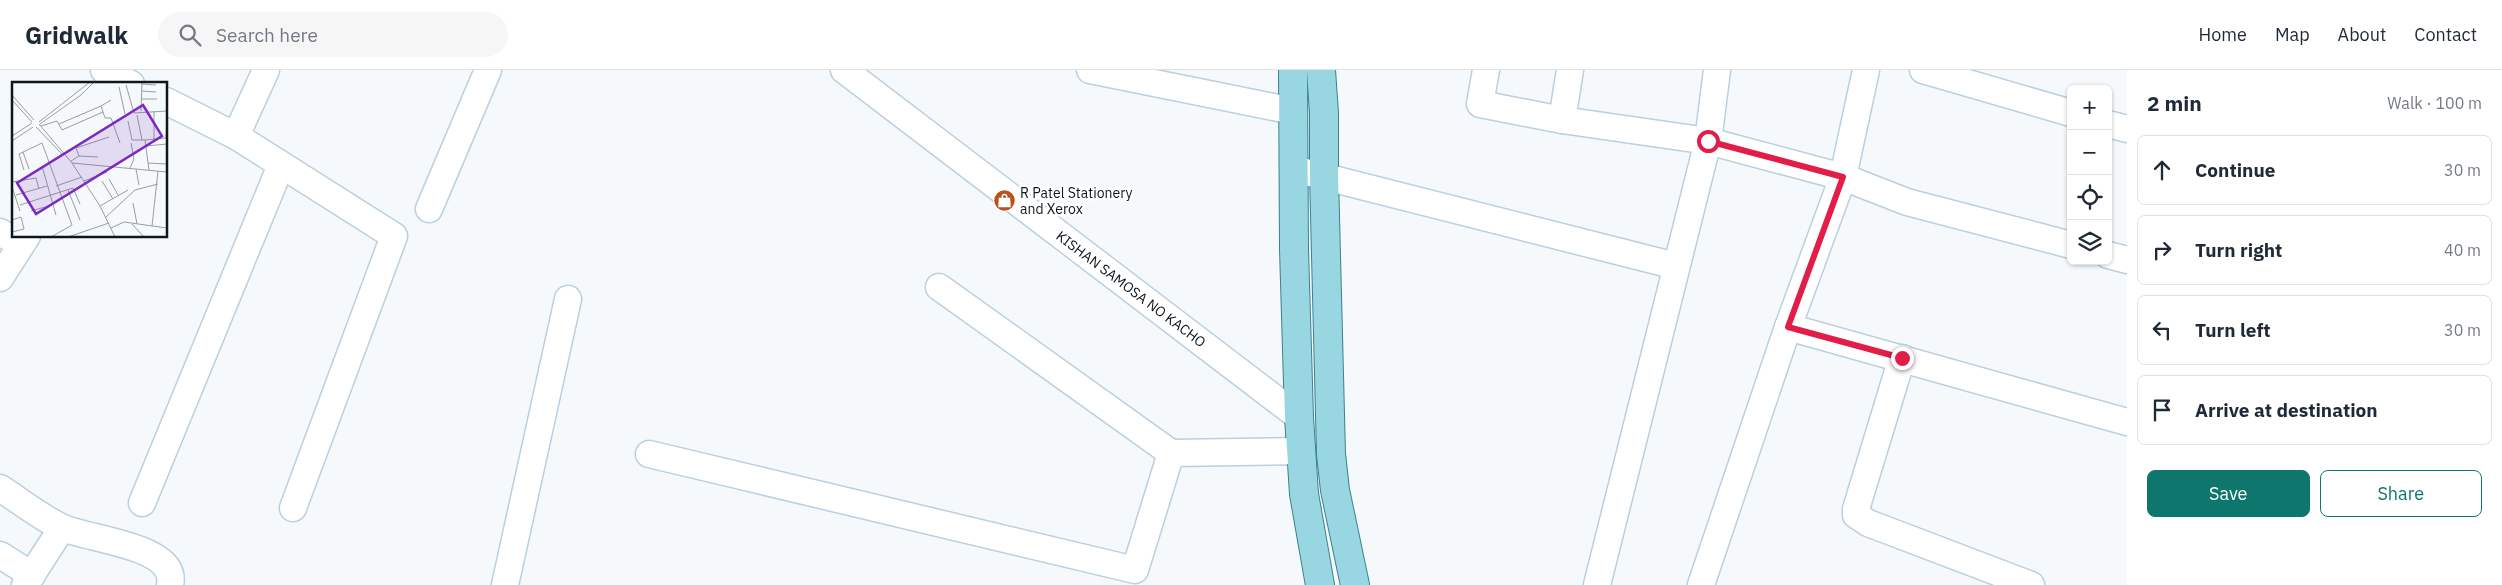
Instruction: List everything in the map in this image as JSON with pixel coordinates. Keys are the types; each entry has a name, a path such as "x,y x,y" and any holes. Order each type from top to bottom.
{"main road":[{"path":"1293,70 1299,417 1304,494 1320,585"},
{"path":"1321,70 1324,113 1331,454 1336,490 1355,585"}],"street":[{"path":"236,136 266,70"},
{"path":"429,209 488,70"},
{"name":"KISHAN SAMOSA NO KACHO","path":"844,70 1299,417"},
{"path":"1090,70 1294,111"},
{"path":"1486,70 1480,104 1562,120 1708,141 1843,177 1907,202 2067,244"},
{"path":"1562,120 1570,70"},
{"path":"1597,585 1708,141 1717,70"},
{"path":"1701,585 1788,327 1843,177 1866,70"},
{"path":"1923,70 2067,112"},
{"path":"168,102 236,136 394,236 293,508"},
{"path":"2112,125 2127,129"},
{"path":"142,503 281,164"},
{"path":"1294,169 1676,266"},
{"path":"0,278 16,238"},
{"path":"2112,256 2127,260"},
{"path":"939,287 1172,453 1302,451"},
{"path":"505,585 568,300"},
{"path":"1788,327 2127,422"},
{"path":"1902,358 1856,509 1856,515 1868,523 2030,585"},
{"path":"648,454 1135,570 1172,453"},
{"path":"0,488 62,528 155,554 167,565 170,585"},
{"path":"0,555 28,580 62,528"}],"place":[{"name":"R Patel Stationery and Xerox","path":"1004,201"}],"route":[{"path":"1708,141 1843,177 1788,327 1902,358"}]}
